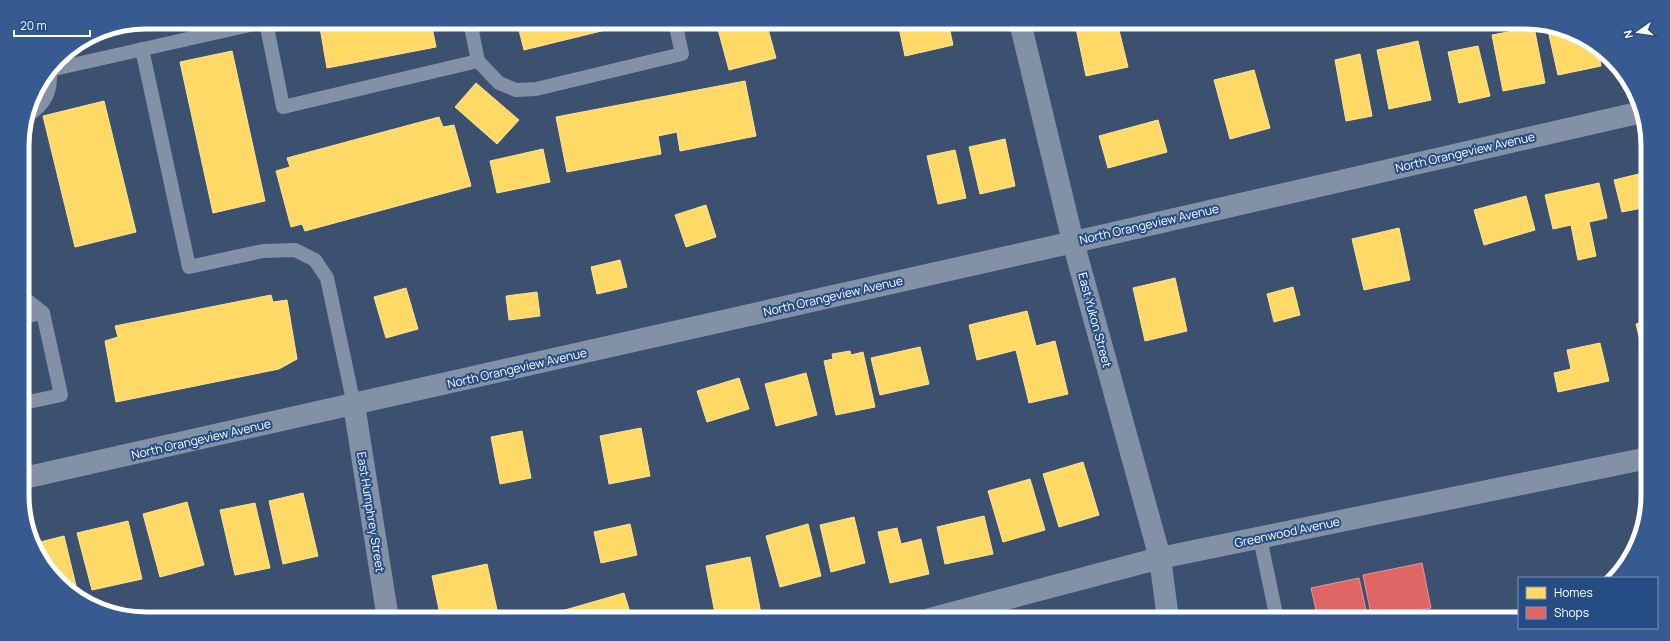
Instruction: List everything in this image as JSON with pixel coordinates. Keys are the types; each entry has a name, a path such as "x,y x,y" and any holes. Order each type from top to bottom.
{"street":[{"name":"East Yukon Street","path":"1022,29 1073,242 1160,558 1167,612"},
{"name":"North Orangeview Avenue","path":"29,477 1073,242 1636,113"},
{"name":"East Humphrey Street","path":"354,404 387,612"},
{"name":"Greenwood Avenue","path":"956,612 1160,558 1641,459"}],"lane":[{"path":"58,69 232,29"},
{"path":"266,29 283,107 478,61"},
{"path":"471,29 478,61 499,83 516,90 536,89 682,54 677,29"},
{"path":"142,49 189,267 263,251 295,250 315,260 327,278 354,404"},
{"path":"34,112 46,98 50,80"},
{"path":"29,302 43,313 61,395 29,402"},
{"path":"29,316 43,313"},
{"path":"1260,538 1276,612"}],"building: Homes":[{"path":"320,29 432,29 436,47 327,68"},
{"path":"519,29 610,29 524,50"},
{"path":"718,29 768,29 776,58 729,70"},
{"path":"899,29 950,29 953,45 905,56"},
{"path":"1076,29 1119,29 1128,67 1086,76"},
{"path":"1524,29 1534,29 1545,83 1503,91 1492,35"},
{"path":"1548,31 1576,41 1599,57 1601,66 1558,75"},
{"path":"1418,41 1431,100 1389,109 1377,50"},
{"path":"1478,46 1490,96 1459,103 1448,52"},
{"path":"232,51 265,201 213,213 180,62"},
{"path":"1360,54 1372,116 1346,121 1335,60"},
{"path":"1254,70 1270,128 1230,139 1214,80"},
{"path":"745,81 756,136 680,151 677,132 658,136 661,154 567,172 556,117"},
{"path":"476,83 519,120 497,144 455,107"},
{"path":"104,101 136,232 75,247 43,116"},
{"path":"439,117 443,127 454,125 471,186 305,231 302,224 291,227 276,171 290,167 287,158"},
{"path":"1158,120 1167,152 1108,168 1099,136"},
{"path":"1005,139 1015,186 980,194 969,147"},
{"path":"543,149 550,182 497,193 490,161"},
{"path":"955,150 966,198 938,204 927,156"},
{"path":"1641,173 1641,208 1622,212 1614,180"},
{"path":"1599,183 1607,218 1589,222 1596,256 1578,260 1571,225 1553,229 1545,195"},
{"path":"1526,196 1535,230 1484,245 1474,210"},
{"path":"706,205 716,237 686,247 675,215"},
{"path":"1399,228 1410,280 1364,290 1352,239"},
{"path":"620,260 627,287 597,294 591,267"},
{"path":"1175,278 1187,331 1145,341 1133,288"},
{"path":"1293,287 1300,315 1274,322 1267,294"},
{"path":"406,288 418,329 386,338 374,297"},
{"path":"537,292 540,316 509,320 506,296"},
{"path":"271,295 273,302 287,300 297,359 279,369 116,402 105,341 118,337 115,326"},
{"path":"1027,311 1036,346 1055,341 1068,394 1029,403 1016,350 977,360 969,325"},
{"path":"1641,323 1641,345 1636,324"},
{"path":"1600,343 1609,381 1558,392 1554,373 1571,369 1567,350"},
{"path":"920,347 929,384 880,395 871,358"},
{"path":"850,351 851,355 863,352 875,407 836,415 824,361 833,359 832,354"},
{"path":"806,373 817,415 776,426 765,384"},
{"path":"739,378 749,409 707,422 697,391"},
{"path":"641,428 650,476 609,484 600,436"},
{"path":"522,431 531,478 500,484 491,437"},
{"path":"1083,462 1099,515 1059,527 1043,474"},
{"path":"1030,479 1045,530 1003,542 988,491"},
{"path":"303,493 318,556 283,564 269,501"},
{"path":"187,502 204,565 160,577 143,514"},
{"path":"255,503 270,568 235,575 220,510"},
{"path":"984,516 993,554 945,564 937,527"},
{"path":"854,517 865,563 831,572 820,525"},
{"path":"128,521 142,579 92,590 77,533"},
{"path":"630,524 637,555 601,563 594,532"},
{"path":"808,524 821,576 780,587 766,536"},
{"path":"897,528 901,544 921,539 929,574 890,583 878,532"},
{"path":"64,536 77,589 58,572 39,542"},
{"path":"750,557 761,612 715,612 706,566"},
{"path":"487,564 497,612 440,612 432,576"},
{"path":"624,593 630,612 558,612"}],"building: Shops":[{"path":"1422,563 1431,608 1410,612 1371,612 1363,575"},
{"path":"1359,578 1366,612 1316,612 1311,588"}]}
